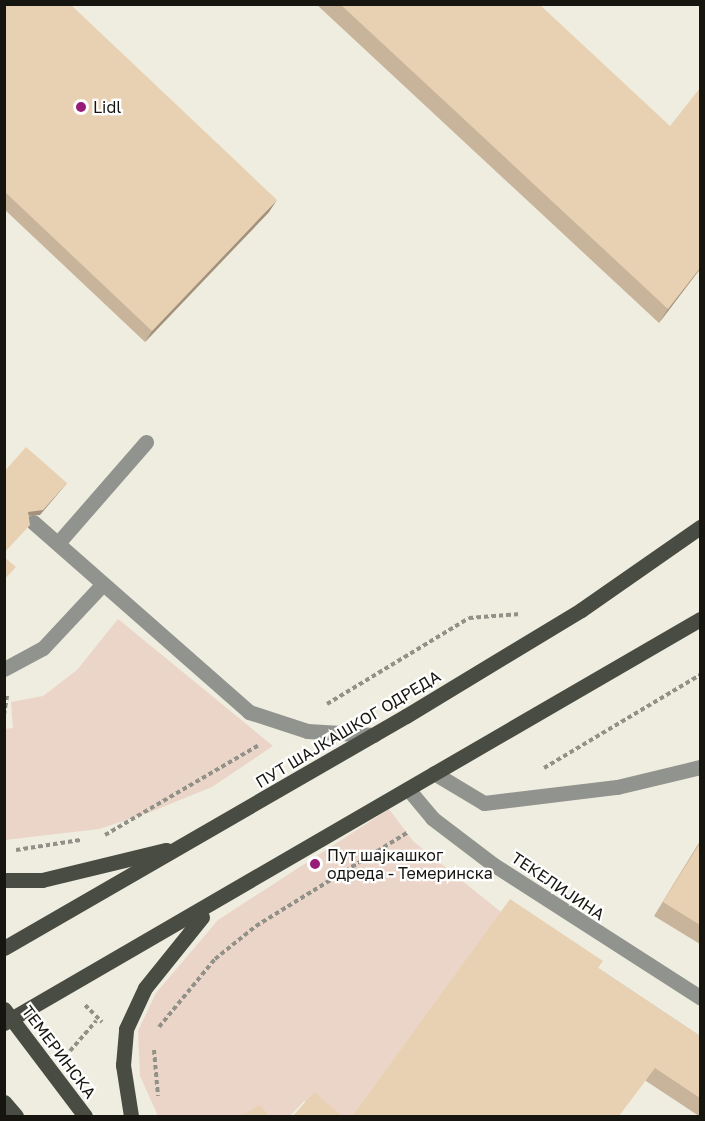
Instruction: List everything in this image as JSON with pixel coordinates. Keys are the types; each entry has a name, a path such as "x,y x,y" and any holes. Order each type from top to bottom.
{"main road":[{"name":"ПУТ ШАЈКАШКОГ ОДРЕДА","path":"4,948 374,735 581,610 700,527"},
{"path":"7,1017 219,901 700,619"},
{"path":"4,880 74,874 189,843"},
{"path":"131,1116 123,1065 126,1029 145,988 178,940 219,901"},
{"name":"ТЕМЕРИНСКА","path":"7,1017 85,1116"},
{"path":"4,1102 16,1116"}],"street":[{"path":"58,543 146,442"},
{"path":"33,522 249,712 291,726 374,735"},
{"path":"4,669 43,648 102,585"},
{"path":"434,773 484,803 617,787 700,767"},
{"name":"ТЕКЕЛИЈИНА","path":"408,789 432,818 494,865 700,997"}],"path":[{"path":"100,837 291,726 469,618"},
{"path":"4,850 88,839"},
{"path":"152,1036 159,1105"}],"shaded area":[{"path":"118,619 273,746 212,787 148,813 99,829 5,840 4,729 13,728 11,702 43,696 77,670"},
{"path":"389,809 413,841 501,912 352,1116 323,1116 304,1101 290,1116 158,1116 140,1076 138,1031 156,993 218,920"}],"building":[{"name":"Lidl","path":"4,4 70,4 277,200 152,331 4,191"},
{"path":"340,4 539,4 670,126 700,88 700,268 668,309"},
{"path":"26,447 67,483 43,510 28,512 30,525 4,553 4,472"},
{"path":"4,557 16,567 4,580"},
{"path":"700,843 700,925 663,902"},
{"path":"510,899 603,961 598,968 700,1036 700,1098 655,1068 619,1116 352,1116"},
{"path":"314,1092 342,1116 293,1116"},
{"path":"260,1105 269,1116 240,1116"}],"place":[{"name":"Lidl","path":"81,107"},
{"name":"Пут шајкашког одреда - Темеринска","path":"315,864"}]}
